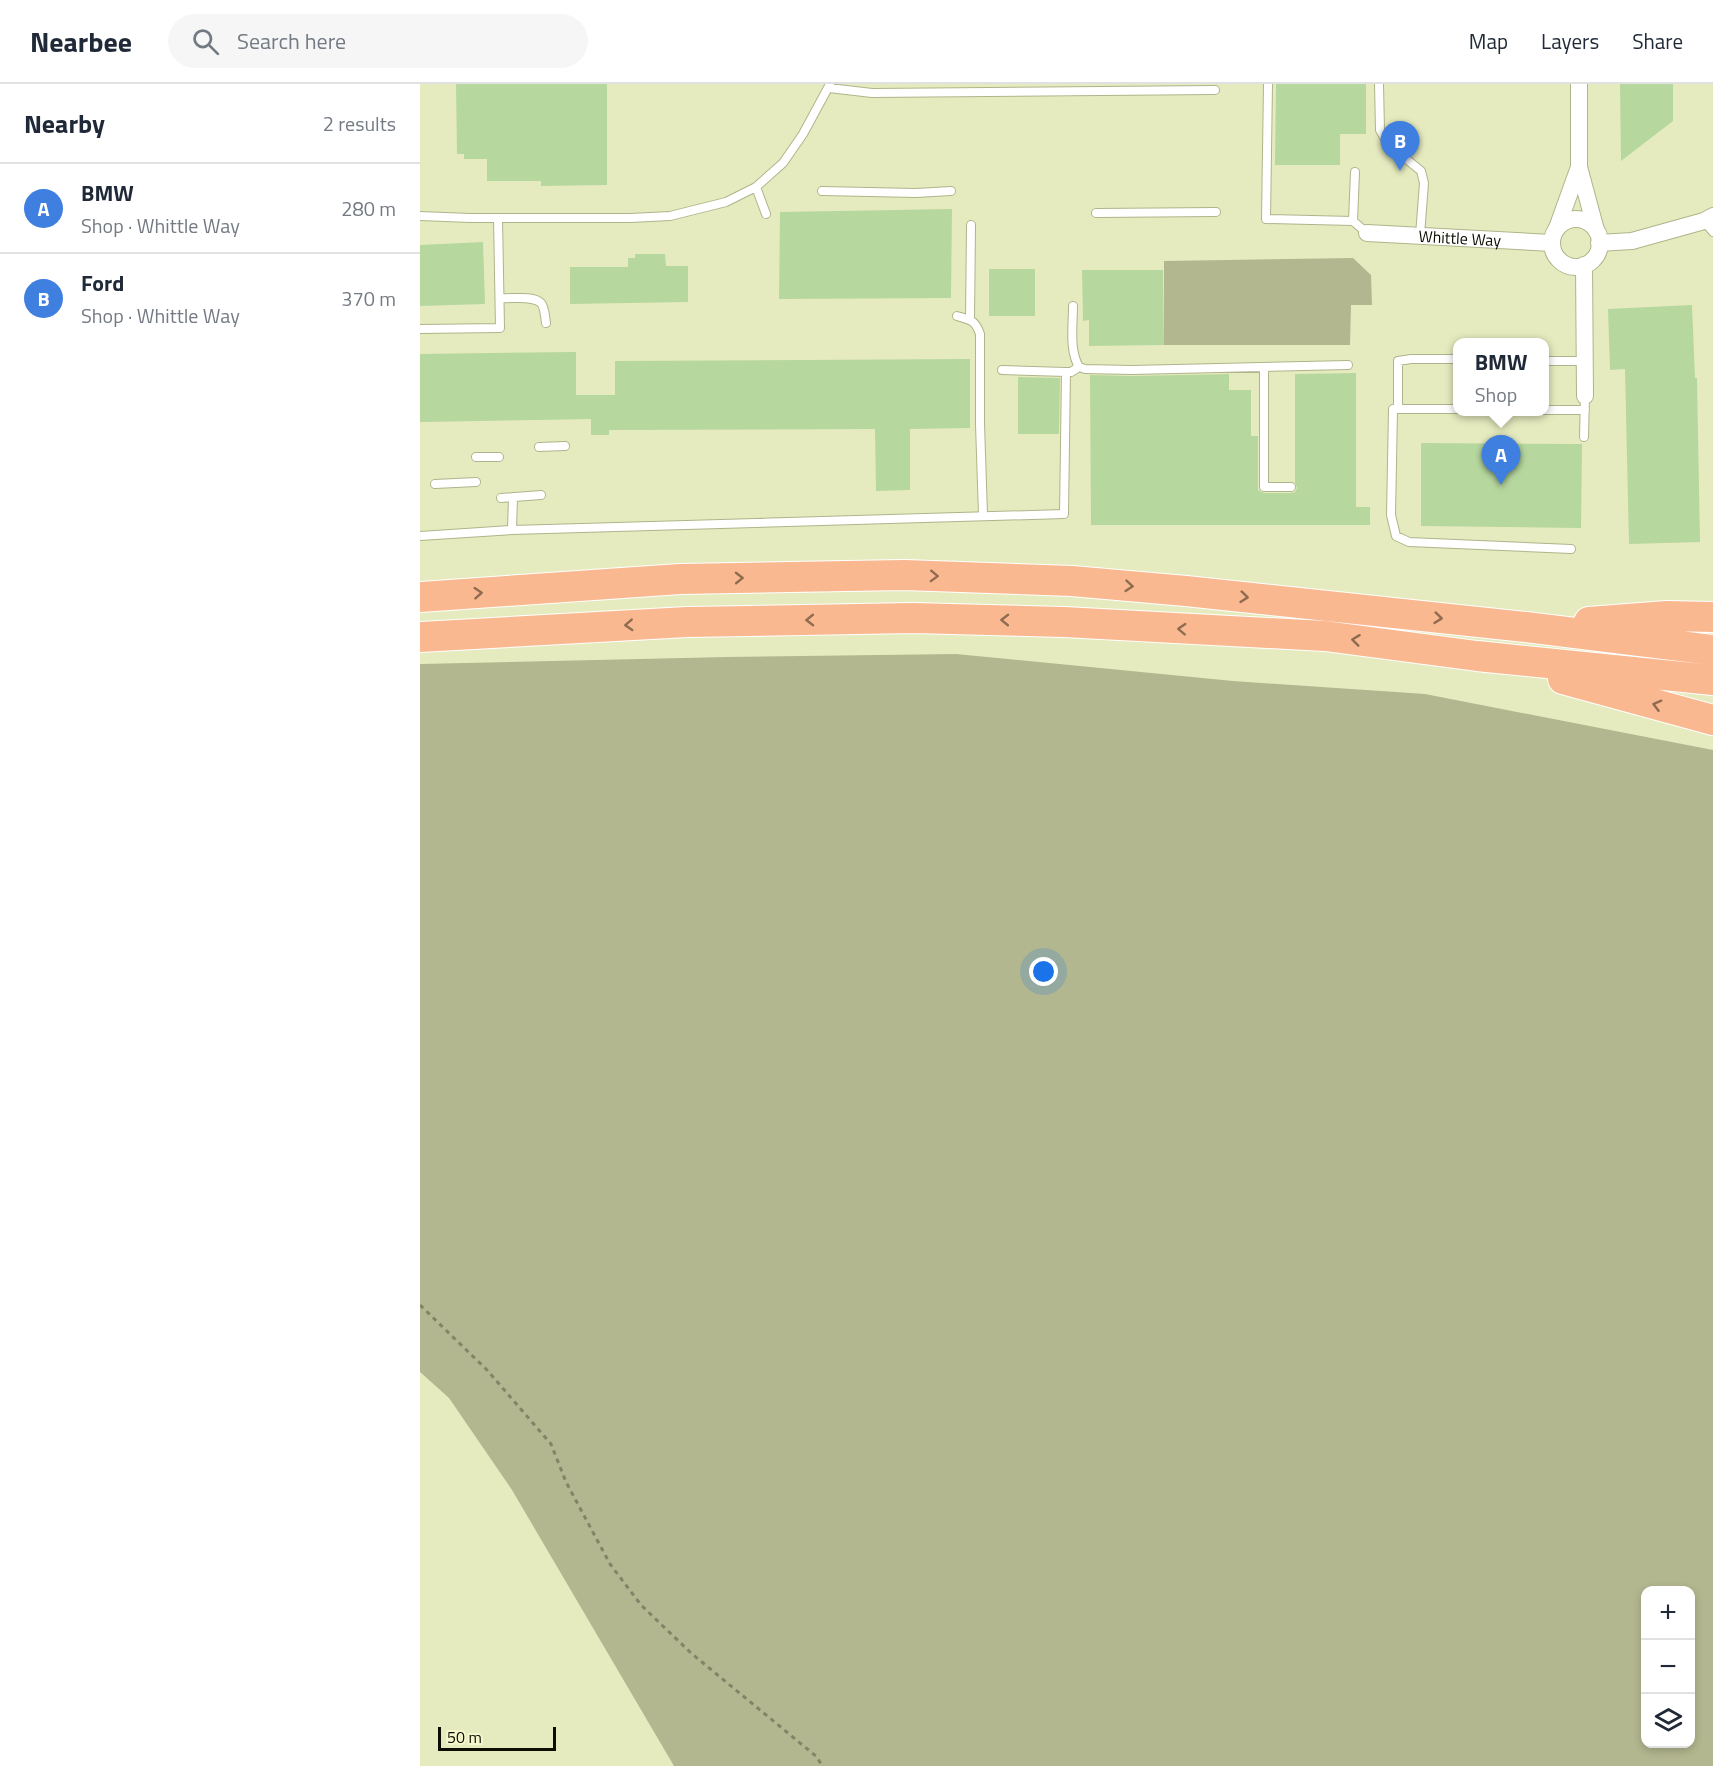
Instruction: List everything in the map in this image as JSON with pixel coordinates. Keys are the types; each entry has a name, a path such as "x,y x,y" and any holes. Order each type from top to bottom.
{"highway":[{"path":"420,597 680,579 904,575 1072,581 1526,627 1713,650"},
{"path":"1526,627 1667,616 1713,616"},
{"path":"420,637 687,621 914,618 1064,622 1325,636 1477,656 1713,680"},
{"path":"1477,656 1713,720"}],"street":[{"path":"1579,84 1579,167 1598,236 1595,256 1584,265 1569,266 1557,257 1554,236 1579,167"},
{"name":"Whittle Way","path":"1367,233 1420,236 1554,236 1563,222 1579,219 1591,224 1598,236 1632,241 1710,223"},
{"path":"1584,265 1585,403"}],"lane":[{"path":"1268,84 1266,219 1353,221 1367,233"},
{"path":"1379,84 1380,130 1388,144 1421,171 1424,183 1420,236"},
{"path":"420,216 630,218 670,216 726,202 756,187 783,163 803,134 830,86 872,93 1061,88 1215,90"},
{"path":"1353,221 1355,172"},
{"path":"756,187 766,214"},
{"path":"822,191 916,193 951,191"},
{"path":"1096,213 1216,212"},
{"path":"420,329 500,328 498,218"},
{"path":"970,319 971,225"},
{"path":"501,298 534,299 541,303 546,323"},
{"path":"1073,306 1072,338 1075,359 1079,367 1085,369 1348,365"},
{"path":"957,316 970,319 977,326 980,334 983,515"},
{"path":"1398,409 1398,361 1411,358 1453,359"},
{"path":"1549,361 1586,361"},
{"path":"1002,370 1071,372 1079,367"},
{"path":"1264,367 1264,487 1291,487"},
{"path":"420,536 512,530 1064,514 1066,372"},
{"path":"1549,409 1585,403 1584,437"},
{"path":"1453,410 1394,409 1391,514 1396,536 1409,542 1571,549"},
{"path":"539,447 565,446"},
{"path":"476,457 499,457"},
{"path":"435,484 476,482"},
{"path":"501,498 541,495"},
{"path":"512,530 513,497"}],"path":[{"path":"420,1305 487,1370 551,1444 566,1482 610,1564 641,1605 691,1653 818,1757 822,1766"}],"green space":[{"path":"1353,258 1371,275 1372,305 1351,305 1350,345 1164,345 1164,261"},
{"path":"956,654 1233,681 1425,694 1713,750 1713,1766 674,1766 512,1490 449,1398 420,1372 420,664"}],"building":[{"path":"456,84 607,84 607,185 541,186 541,181 487,181 487,159 464,159 464,154 457,154"},
{"path":"1276,84 1366,84 1366,134 1340,134 1340,165 1275,165"},
{"path":"1620,84 1673,84 1673,121 1621,161"},
{"path":"952,209 951,298 779,299 780,212"},
{"path":"483,242 485,304 420,306 420,245"},
{"path":"635,254 665,254 666,266 688,266 688,302 570,304 570,267 628,267 628,258 635,258"},
{"path":"989,269 1035,269 1035,316 989,316"},
{"path":"1082,270 1163,270 1164,345 1089,346 1089,320 1083,321"},
{"path":"1692,305 1695,378 1697,378 1700,542 1629,544 1625,369 1610,370 1608,309"},
{"path":"576,352 576,395 615,395 615,361 970,359 970,428 910,429 910,490 876,491 875,429 609,430 609,435 591,435 591,419 420,422 420,354"},
{"path":"1356,373 1356,507 1370,507 1370,525 1091,525 1090,375 1229,374 1229,390 1251,390 1251,436 1258,436 1258,490 1264,493 1291,493 1297,488 1295,483 1295,374"},
{"path":"1018,377 1060,378 1059,434 1018,434"},
{"path":"1421,443 1582,444 1581,528 1421,526"}],"place":[{"name":"Ford","path":"1400,171"},
{"name":"BMW","path":"1501,485"}]}
